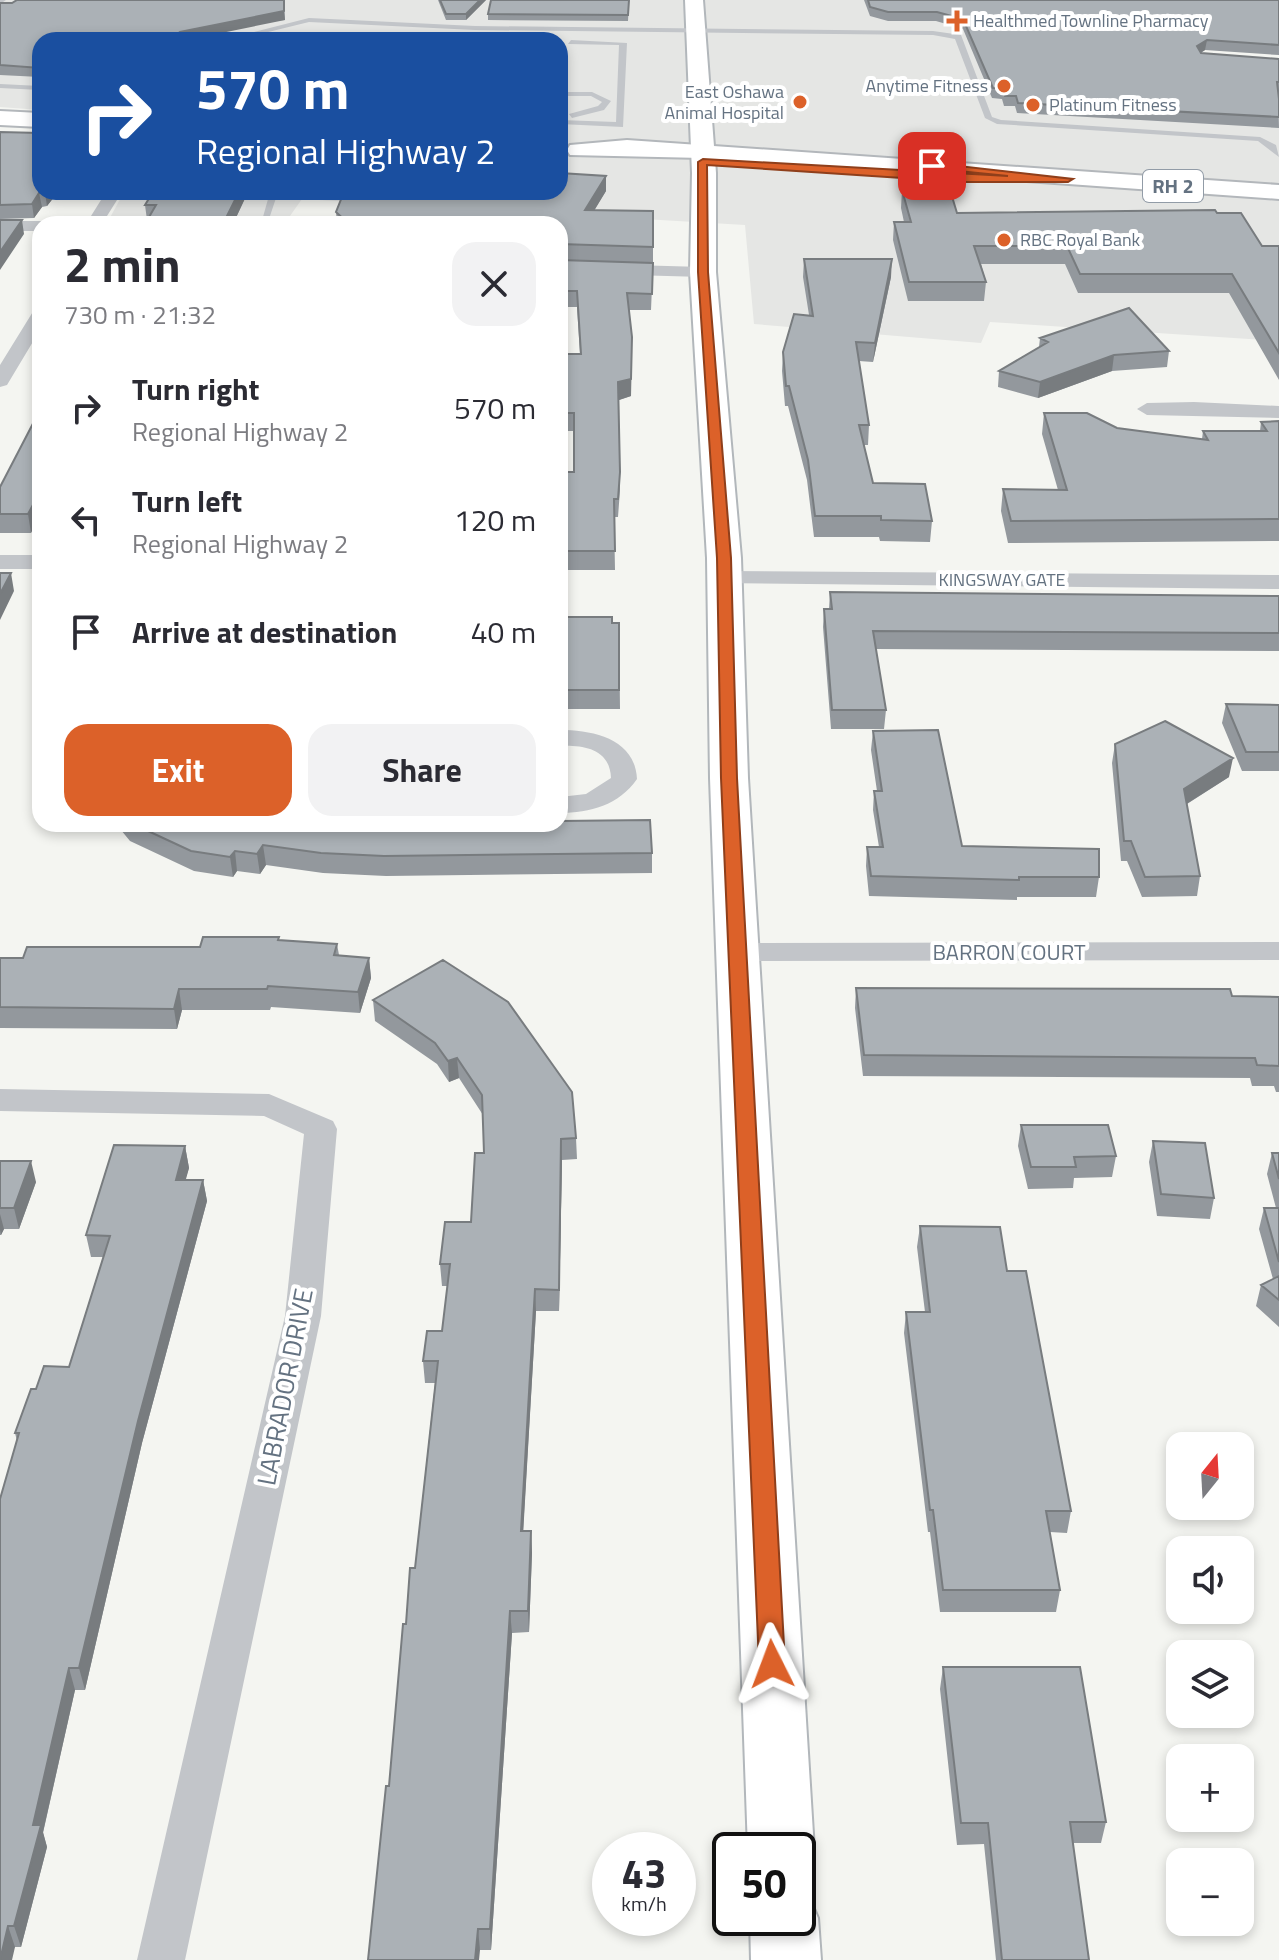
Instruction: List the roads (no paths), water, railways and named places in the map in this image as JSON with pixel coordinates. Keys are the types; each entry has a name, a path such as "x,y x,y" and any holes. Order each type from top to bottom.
{"main road":[{"path":"694,0 702,156 703,272 725,578 729,778 780,1832"},
{"path":"0,118 32,120"},
{"path":"569,149 702,156"},
{"name":"RH 2","path":"702,156 963,179 1068,179 1279,192"},
{"path":"785,1936 786,1960"}],"street":[{"path":"0,226 32,226"},
{"path":"568,268 703,272"},
{"path":"0,381 32,327"},
{"path":"1147,409 1279,412"},
{"path":"0,562 32,562"},
{"name":"KINGSWAY GATE","path":"725,578 1279,582"},
{"path":"568,739 590,740 607,746 620,756 625,767 624,779 617,789 603,797 568,804"},
{"name":"BARRON COURT","path":"739,952 1279,951"},
{"name":"LABRADOR DRIVE","path":"0,1100 269,1105 321,1129 303,1316 161,1960"}],"lane":[{"path":"259,32 309,20 440,27 933,33 958,37 989,118 1000,122 1260,139 1279,155"},
{"path":"438,32 440,27"},
{"path":"568,117 620,125 623,43 571,42"},
{"path":"0,86 32,88"},
{"path":"568,94 592,94 606,98 606,105 594,111 568,115"}],"place":[{"name":"Healthmed Townline Pharmacy","path":"957,21"},
{"name":"Anytime Fitness","path":"1004,86"},
{"name":"East Oshawa Animal Hospital","path":"800,102"},
{"name":"Platinum Fitness","path":"1033,105"},
{"name":"RBC Royal Bank","path":"1004,240"}]}
